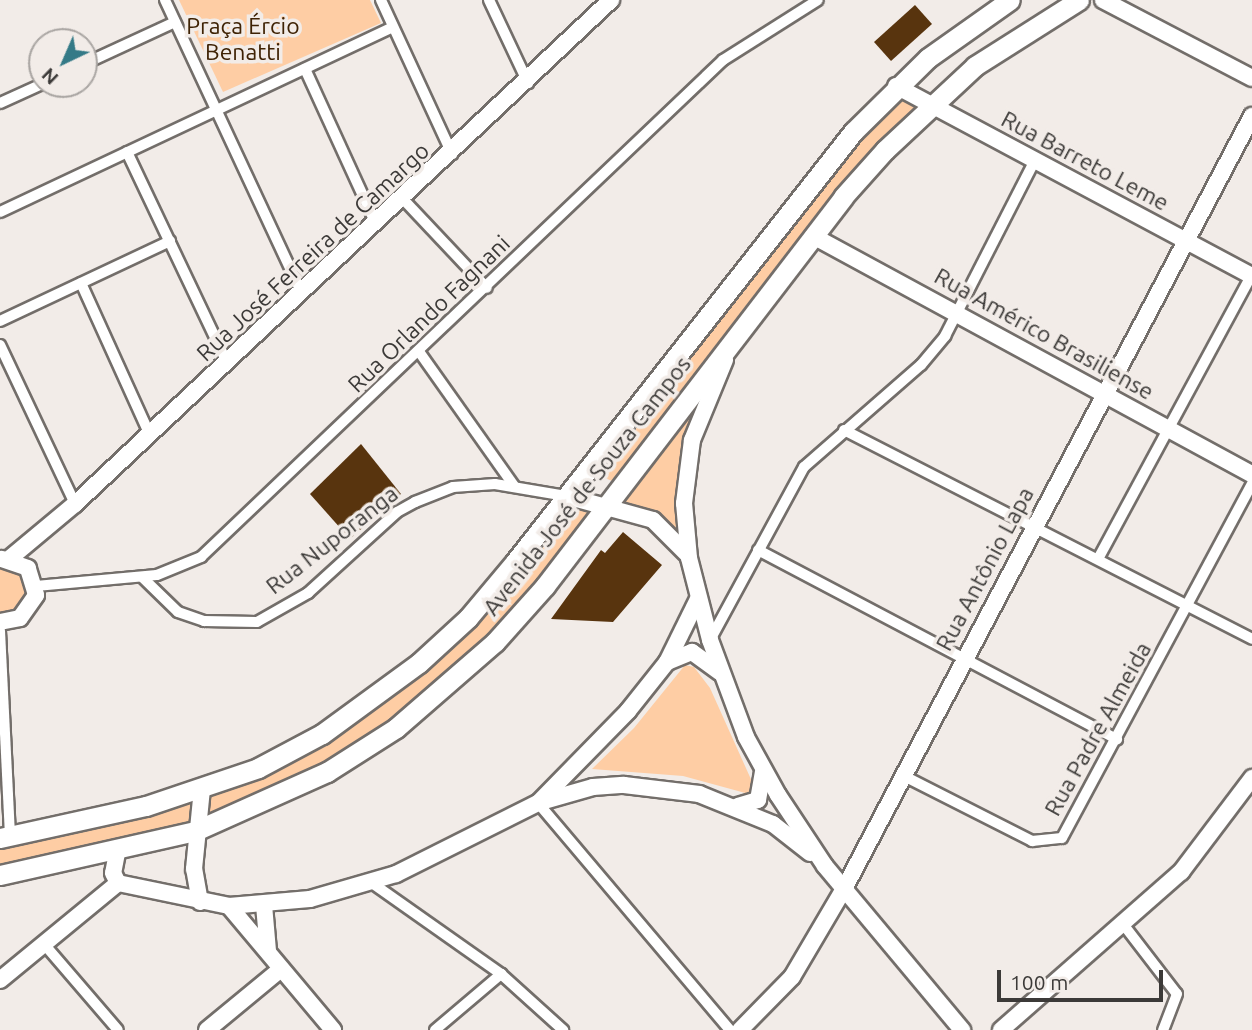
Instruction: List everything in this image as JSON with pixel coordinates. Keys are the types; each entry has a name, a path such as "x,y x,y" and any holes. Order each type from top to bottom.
{"highway":[{"name":"Avenida José de Souza Campos","path":"5,837 202,789 322,734 419,663 468,618 566,496 805,186 896,86 1010,0"},
{"name":"Avenida José de Souza Campos","path":"0,874 117,853 195,831 327,772 396,728 495,642 606,507 813,236 930,103 975,66 1079,0"}],"street":[{"path":"164,0 302,294"},
{"path":"381,0 452,154"},
{"path":"489,0 528,83"},
{"name":"Rua Orlando Fagnani","path":"36,586 142,577 179,569 201,557 420,353 723,60 818,0"},
{"path":"1103,0 1252,78"},
{"name":"Rua José Ferreira de Camargo","path":"5,559 42,534 150,435 528,83 607,3"},
{"path":"98,58 175,22"},
{"path":"0,212 393,27"},
{"path":"305,69 376,224"},
{"name":"Rua Barreto Leme","path":"896,86 1252,276"},
{"path":"0,103 28,90"},
{"name":"Rua Antônio Lapa","path":"740,1030 792,977 845,887 1252,116"},
{"path":"128,152 227,363"},
{"path":"710,640 804,467 921,365 958,313 1035,160"},
{"path":"403,199 487,288"},
{"name":"Rua Américo Brasiliense","path":"813,236 1252,474"},
{"path":"0,321 170,241"},
{"path":"1098,559 1252,276"},
{"path":"80,283 150,435"},
{"path":"738,333 692,440 684,503 689,558 710,640 762,769 825,866"},
{"path":"0,345 75,504"},
{"path":"420,353 514,486"},
{"path":"844,430 1252,639"},
{"name":"Rua Padre Almeida","path":"904,775 1045,844 1068,829 1189,607 1252,484"},
{"name":"Rua Nuporanga","path":"142,577 178,612 204,621 257,622 308,593 397,512 415,502 453,488 514,486 566,496 653,520 689,558"},
{"name":"Rua José Ferreira de Camargo","path":"28,569 42,534"},
{"path":"758,550 1117,739"},
{"path":"5,559 28,569 36,586 28,612 4,625 5,837"},
{"path":"699,605 727,608"},
{"path":"538,803 575,767 667,662 699,605"},
{"path":"667,662 692,652 722,673"},
{"path":"575,767 593,787"},
{"path":"738,806 762,795 762,769"},
{"path":"1001,1030 1181,872 1252,778"},
{"path":"118,883 229,906 264,905 372,883 538,803 593,787 661,787 738,806 773,824 825,866 845,887 962,1030"},
{"path":"200,901 195,831 202,789"},
{"path":"538,803 730,1030"},
{"path":"117,853 113,873 118,883"},
{"path":"0,980 118,883"},
{"path":"372,883 501,974 563,1030"},
{"path":"264,905 276,962"},
{"path":"229,906 333,1030"},
{"path":"1123,924 1177,994 1163,1030"},
{"path":"44,944 118,1030"},
{"path":"207,1030 276,962"},
{"path":"435,1030 501,974"}],"green space":[{"name":"Praça Ércio Benatti","path":"179,0 370,0 381,23 223,92"},
{"path":"897,91 921,105 619,484 591,472"},
{"path":"695,396 702,400 678,533 618,503"},
{"path":"567,503 594,510 523,604 464,666 344,757 201,821 206,793 405,683"},
{"path":"0,565 17,567 31,589 20,612 0,616"},
{"path":"685,665 694,667 710,688 754,786 749,794 683,776 592,769 634,728"},
{"path":"195,799 193,825 0,870 0,843"}],"building":[{"path":"915,5 932,24 891,61 874,42"},
{"path":"361,444 401,494 350,539 310,494"},
{"path":"623,532 662,565 613,622 551,619 601,550 605,553"}]}
